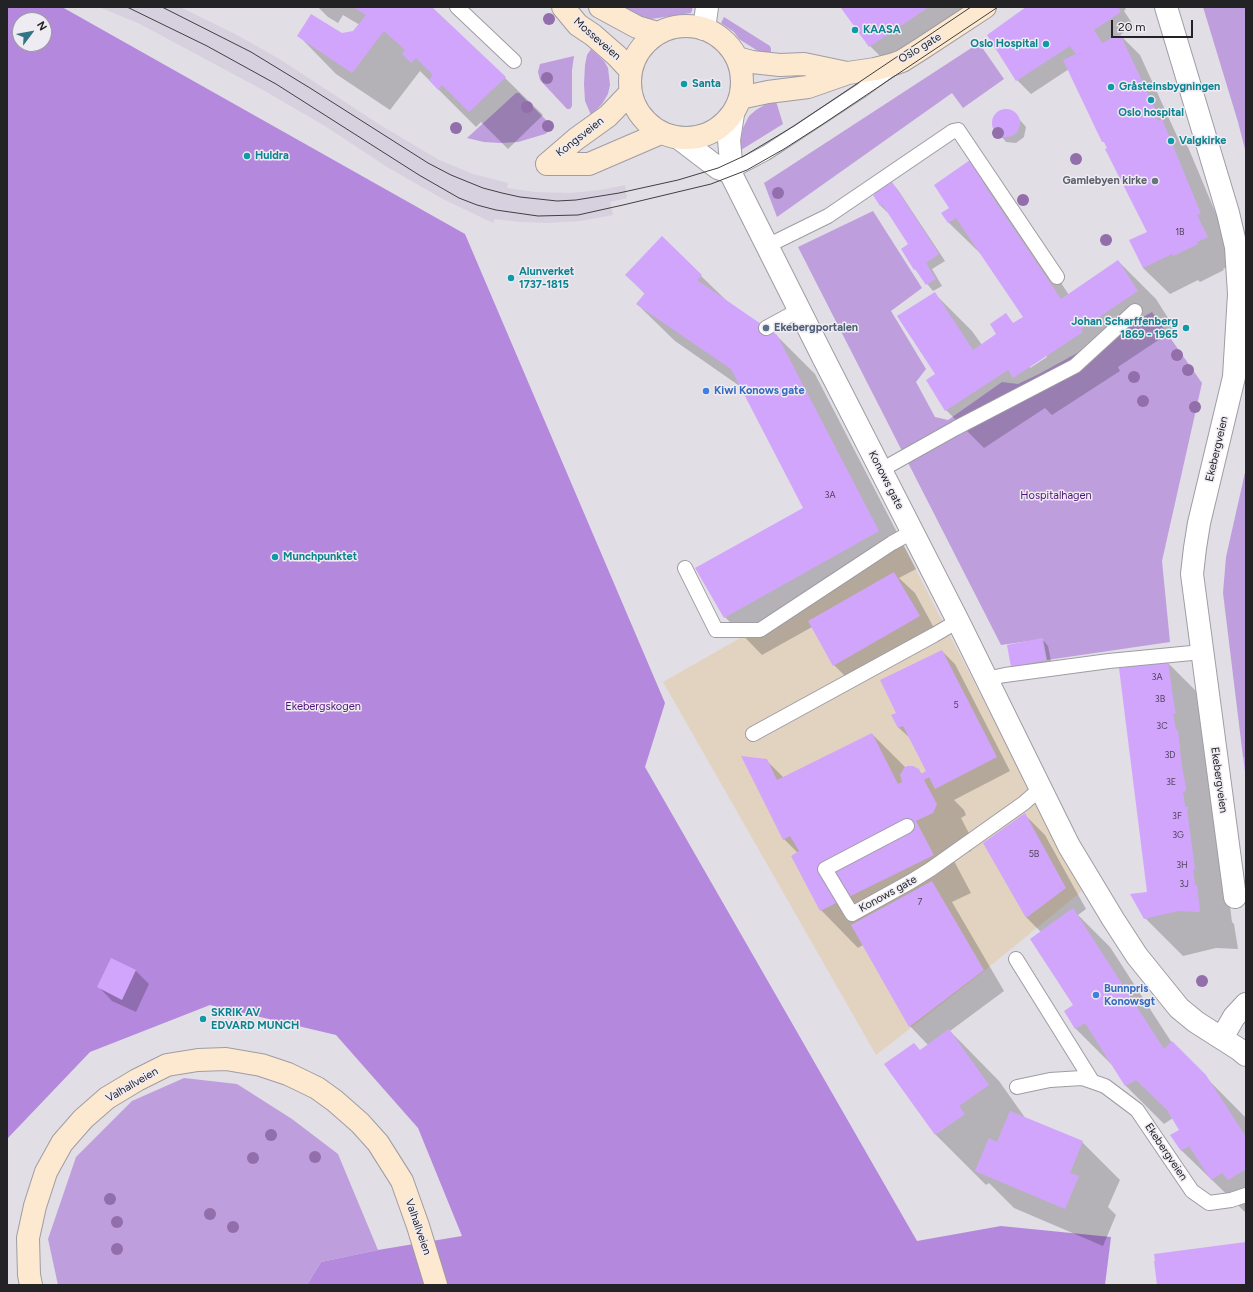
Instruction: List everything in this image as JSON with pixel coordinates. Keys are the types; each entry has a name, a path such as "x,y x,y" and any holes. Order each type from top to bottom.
{"street":[{"name":"Mosseveien","path":"563,7 578,25 608,48 631,71"},
{"path":"600,7 637,27 658,33"},
{"path":"704,29 707,7"},
{"name":"Oslo gate","path":"736,106 768,92 808,87 848,73 875,69 902,61 984,7"},
{"name":"Ekebergveien","path":"1166,7 1228,213 1236,247 1238,294 1234,377 1199,523 1192,574 1235,897"},
{"path":"671,136 698,137 715,131 725,123 736,106 742,82 737,58 720,37 704,29 694,27 676,27 658,33 648,40 634,59 629,82 630,93 634,104 645,121 671,136 718,168 730,172"},
{"name":"Oslo gate","path":"737,58 752,62 780,65 804,64 848,73"},
{"name":"Kongsveien","path":"630,93 608,116 576,139 547,164 589,164 671,136"},
{"name":"Konows gate","path":"736,106 729,140 731,162 730,172 958,621 1069,846 1112,919 1137,956 1179,1008 1196,1022 1246,1055"},
{"path":"1222,1038 1234,1017 1246,1004"},
{"name":"Valhallveien","path":"32,1285 29,1275 28,1238 35,1206 46,1172 62,1143 82,1119 108,1098 137,1080 167,1065 198,1060 226,1059 261,1065 288,1074 317,1088 329,1096 360,1123 378,1143 402,1181 418,1226 436,1285"}],"lane":[{"path":"457,7 514,61"},
{"path":"730,172 766,153 862,90 902,61"},
{"path":"768,246 828,216 953,131 958,130 1057,277"},
{"path":"766,328 799,310"},
{"path":"881,470 956,428 1075,366 1135,311"},
{"path":"685,568 716,630 760,630 892,542 912,532"},
{"path":"753,734 958,621"},
{"path":"986,679 1005,674 1109,661 1202,652"},
{"name":"Konows gate","path":"907,826 825,869 852,914 931,870 1024,803 1041,788"},
{"name":"Ekebergveien","path":"1016,959 1092,1080"},
{"name":"Ekebergveien","path":"1017,1087 1050,1080 1082,1078 1092,1080 1105,1086 1138,1110 1192,1191 1209,1203 1230,1200 1246,1195"}],"shaded area":[{"path":"99,7 180,7 237,35 281,60 377,123 439,160 473,174 508,183 507,188 535,192 571,193 601,190 625,185 627,198 610,202 613,215 580,221 548,223 495,219 493,223 443,199 387,167 325,126 263,90 140,24"},
{"path":"903,545 1082,891 984,971 876,1055 663,682"}],"green space":[{"name":"Ekebergskogen","path":"7,7 62,7 465,234 665,703 645,767 917,1241 1001,1226 1111,1237 1105,1285 307,1285 321,1262 378,1250 462,1236 418,1128 336,1035 210,1005 90,1052 7,1139"},
{"path":"620,7 693,7 691,13 651,19 637,18"},
{"path":"1203,7 1246,7 1246,153 1238,122"},
{"path":"724,17 770,46 771,55 758,51 739,39 734,32 721,23"},
{"path":"979,43 1004,79 963,108 952,93 777,217 764,183"},
{"path":"591,49 604,61 608,68 610,85 608,94 602,104 591,115 585,101 584,84 587,55"},
{"path":"574,56 572,70 572,106 570,109 567,109 540,80 538,72 540,64"},
{"path":"516,93 519,93 554,128 545,134 518,142 484,142 467,138"},
{"path":"776,101 783,124 741,150 740,143 743,128 749,116 766,104"},
{"name":"Hospitalhagen","path":"873,211 922,288 891,311 926,369 916,382 935,417 948,420 1002,382 1018,384 1152,312 1202,383 1162,561 1170,642 1047,660 1043,639 1001,645 798,247"},
{"path":"1246,468 1246,757 1243,757 1223,593 1226,557"},
{"path":"184,1078 237,1084 292,1119 338,1154 378,1250 321,1262 307,1285 58,1285 48,1239 76,1157 132,1101"}],"building":[{"path":"353,7 432,7 506,77 469,112 442,85 438,90 429,80 433,75 416,58 411,63 402,54 405,50 384,31 352,73 297,36 311,14 342,33 353,31 366,15"},
{"path":"929,7 869,47 841,8"},
{"path":"1026,7 1118,7 1121,12 1094,30 1102,43 1120,34 1158,115 1156,116 1158,121 1162,119 1201,214 1197,215 1208,237 1197,242 1198,244 1173,256 1172,254 1143,268 1129,240 1147,232 1105,149 1107,148 1104,142 1102,142 1063,60 1076,54 1070,46 1016,81 987,35"},
{"path":"1006,109 1016,113 1020,123 1016,133 1006,137 996,133 992,123 996,113"},
{"path":"970,160 985,182 983,183 1061,299 1118,260 1138,291 1081,329 1083,332 1013,378 1008,370 945,411 926,380 935,374 897,316 935,292 973,350 996,334 990,324 1006,313 1013,323 1023,317 956,218 948,223 941,213 949,208 934,185"},
{"path":"892,182 939,254 926,263 936,279 926,285 915,269 914,270 901,249 908,244 882,204 880,206 873,195"},
{"path":"662,236 702,275 697,280 777,335 879,531 724,618 695,568 803,508 731,369 636,304 645,293 625,275"},
{"path":"894,572 920,616 833,666 808,621"},
{"path":"1042,638 1046,660 1011,667 1007,645"},
{"path":"942,650 997,757 935,789 929,777 924,780 937,804 933,813 916,821 934,855 820,911 791,856 799,851 790,836 783,840 741,756 767,759 777,780 872,733 898,784 902,782 900,775 907,766 913,766 919,769 921,774 926,771 903,726 898,728 891,715 896,713 880,680"},
{"path":"1168,662 1176,711 1176,713 1173,714 1176,730 1178,730 1181,761 1186,788 1186,791 1183,791 1185,807 1188,807 1187,810 1195,869 1193,869 1195,885 1197,885 1200,912 1178,911 1144,919 1130,894 1147,892 1119,668"},
{"path":"1243,757 1246,757 1246,772 1245,772"},
{"path":"1025,813 1066,888 1026,918 983,843"},
{"path":"932,881 984,970 909,1027 851,925"},
{"path":"1073,908 1164,1049 1172,1041 1206,1075 1246,1137 1246,1169 1228,1180 1222,1173 1211,1180 1189,1146 1181,1151 1170,1135 1179,1130 1167,1110 1136,1080 1125,1086 1085,1023 1075,1029 1064,1011 1073,1005 1030,939"},
{"path":"111,958 136,970 122,1000 97,987"},
{"path":"949,1029 989,1085 959,1106 965,1114 935,1135 884,1064 914,1043 920,1050"},
{"path":"1010,1111 1083,1141 1070,1173 1079,1176 1065,1209 975,1171 989,1138 997,1142"},
{"path":"1246,1242 1246,1285 1157,1285 1154,1254"}],"tram line":[{"path":"127,7 207,46 276,84 419,175 459,198 496,210 538,216 578,215 711,184 747,170 823,124 998,7"},
{"path":"162,7 251,52 428,163 451,175 483,188 502,193 520,197 557,201 576,200 619,193 678,180 718,168 744,156 794,126 971,7"}],"place":[{"name":"KAASA","path":"855,30"},
{"name":"Oslo Hospital","path":"1046,44"},
{"name":"Santa","path":"684,84"},
{"name":"Gråsteinsbygningen","path":"1111,87"},
{"name":"Oslo hospital","path":"1151,100"},
{"name":"Valgkirke","path":"1171,141"},
{"name":"Huldra","path":"247,156"},
{"name":"Gamlebyen kirke","path":"1155,181"},
{"name":"Alunverket 1737-1815","path":"511,278"},
{"name":"Ekebergportalen","path":"766,328"},
{"name":"Johan Scharffenberg 1869 - 1965","path":"1186,328"},
{"name":"Kiwi Konows gate","path":"706,391"},
{"name":"Munchpunktet","path":"275,557"},
{"name":"Bunnpris Konowsgt","path":"1096,995"},
{"name":"SKRIK AV EDVARD MUNCH","path":"203,1019"}]}
